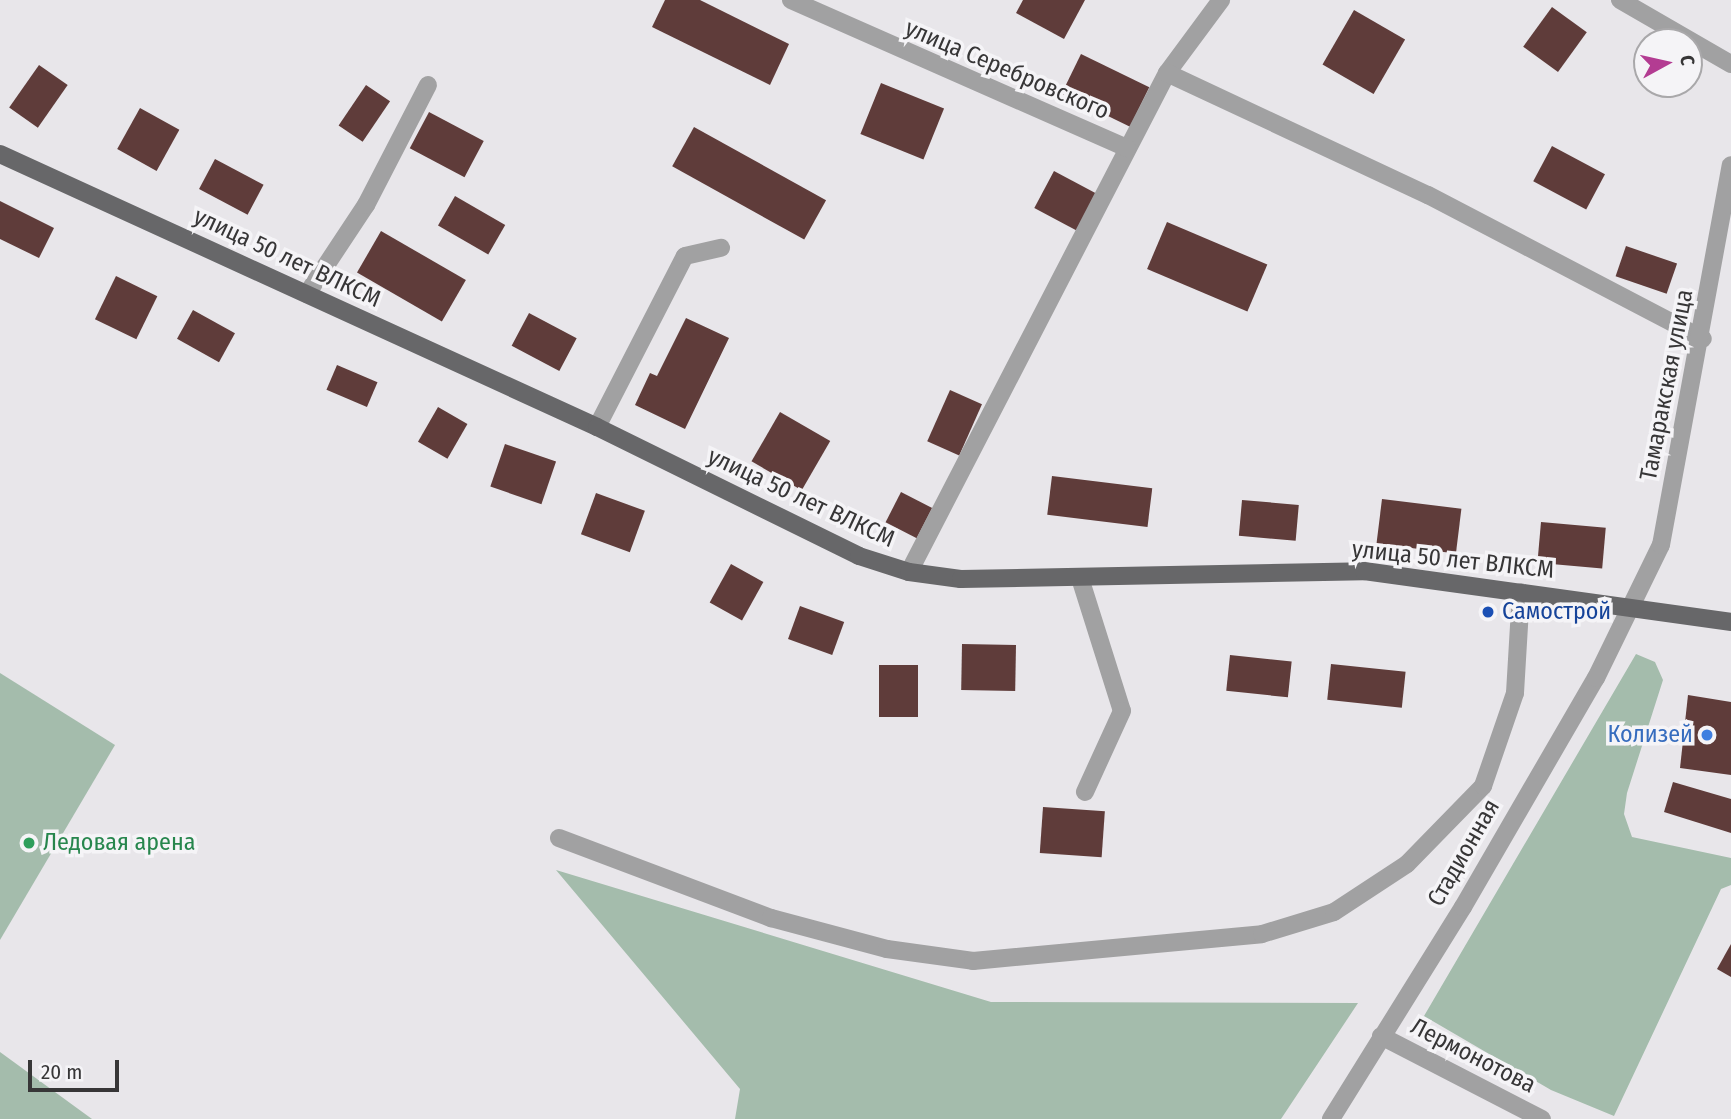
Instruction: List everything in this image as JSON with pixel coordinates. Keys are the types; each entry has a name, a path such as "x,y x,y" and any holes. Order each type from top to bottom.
{"main road":[{"name":"улица 50 лет ВЛКСМ","path":"0,155 597,427 859,556 909,572 961,579 1364,571 1731,622"}],"street":[{"name":"улица Серебровского","path":"791,0 1127,148"},
{"path":"909,572 1167,73 1221,0"},
{"path":"1620,0 1731,64"},
{"path":"1167,73 1428,195 1703,339"},
{"path":"307,293 366,205 428,85"},
{"name":"Тамаракская улица","path":"1629,606 1661,545 1703,339 1731,165"},
{"path":"597,427 685,256 721,248"},
{"path":"1080,578 1122,711 1085,792"},
{"path":"559,838 771,918 887,949 973,961 1262,934 1334,912 1407,864 1483,786 1515,693 1521,592"},
{"name":"Стадионная","path":"1331,1119 1596,678 1629,606"},
{"name":"Лермонотова","path":"1381,1036 1542,1119"}],"green space":[{"path":"1636,654 1655,662 1663,680 1627,793 1624,814 1632,837 1731,858 1731,885 1721,889 1614,1116 1551,1090 1424,1016"},
{"name":"Ледовая арена","path":"0,673 115,745 0,940"},
{"path":"556,870 991,1002 1358,1003 1281,1119 735,1119 740,1089"},
{"path":"0,1052 92,1119 0,1119"}],"building":[{"path":"665,0 700,0 789,44 770,85 652,27"},
{"path":"1023,0 1085,0 1064,39 1016,13"},
{"path":"1552,7 1587,32 1558,72 1523,47"},
{"path":"1354,10 1405,40 1374,94 1322,65"},
{"path":"1081,54 1149,87 1130,127 1062,94"},
{"path":"39,65 68,85 38,128 9,108"},
{"path":"881,83 944,108 923,159 860,134"},
{"path":"366,85 390,101 363,142 339,126"},
{"path":"140,108 179,130 157,171 117,149"},
{"path":"429,112 484,141 464,177 410,148"},
{"path":"694,127 826,200 804,240 672,166"},
{"path":"1552,146 1605,174 1586,209 1533,181"},
{"path":"215,159 264,185 248,215 199,189"},
{"path":"1054,171 1098,194 1078,232 1034,208"},
{"path":"455,196 505,225 488,254 438,225"},
{"path":"0,201 54,228 39,258 0,239"},
{"path":"1167,222 1267,265 1247,312 1147,269"},
{"path":"381,231 466,280 442,322 357,273"},
{"path":"1626,246 1677,264 1667,294 1616,276"},
{"path":"116,276 157,296 136,339 95,319"},
{"path":"193,310 235,333 219,362 177,339"},
{"path":"529,313 577,338 559,371 512,346"},
{"path":"686,318 729,338 685,429 635,405 650,373 657,376"},
{"path":"337,365 378,382 367,407 326,390"},
{"path":"950,390 982,404 959,455 927,441"},
{"path":"438,407 467,424 447,459 418,442"},
{"path":"780,412 830,441 802,490 752,461"},
{"path":"505,444 556,462 541,504 490,487"},
{"path":"1052,476 1152,488 1147,527 1047,515"},
{"path":"901,492 932,508 917,538 886,522"},
{"path":"596,493 645,511 630,552 581,534"},
{"path":"1382,499 1461,509 1456,553 1377,544"},
{"path":"1242,500 1299,505 1296,541 1239,536"},
{"path":"1541,522 1606,528 1602,569 1537,563"},
{"path":"731,564 763,582 742,620 710,602"},
{"path":"800,606 844,622 832,655 788,639"},
{"path":"962,644 1016,645 1015,691 961,690"},
{"path":"1230,655 1292,661 1288,697 1226,691"},
{"path":"1331,664 1406,672 1402,708 1327,700"},
{"path":"879,665 918,665 918,717 879,717"},
{"name":"Колизей","path":"1688,695 1731,702 1731,775 1680,768"},
{"path":"1673,782 1731,799 1731,833 1664,812"},
{"path":"1043,807 1105,811 1102,857 1040,853"},
{"path":"1731,944 1731,977 1717,969"}],"place":[{"name":"Самострой","path":"1488,612"},
{"name":"Колизей","path":"1707,735"},
{"name":"Ледовая арена","path":"29,843"}]}
